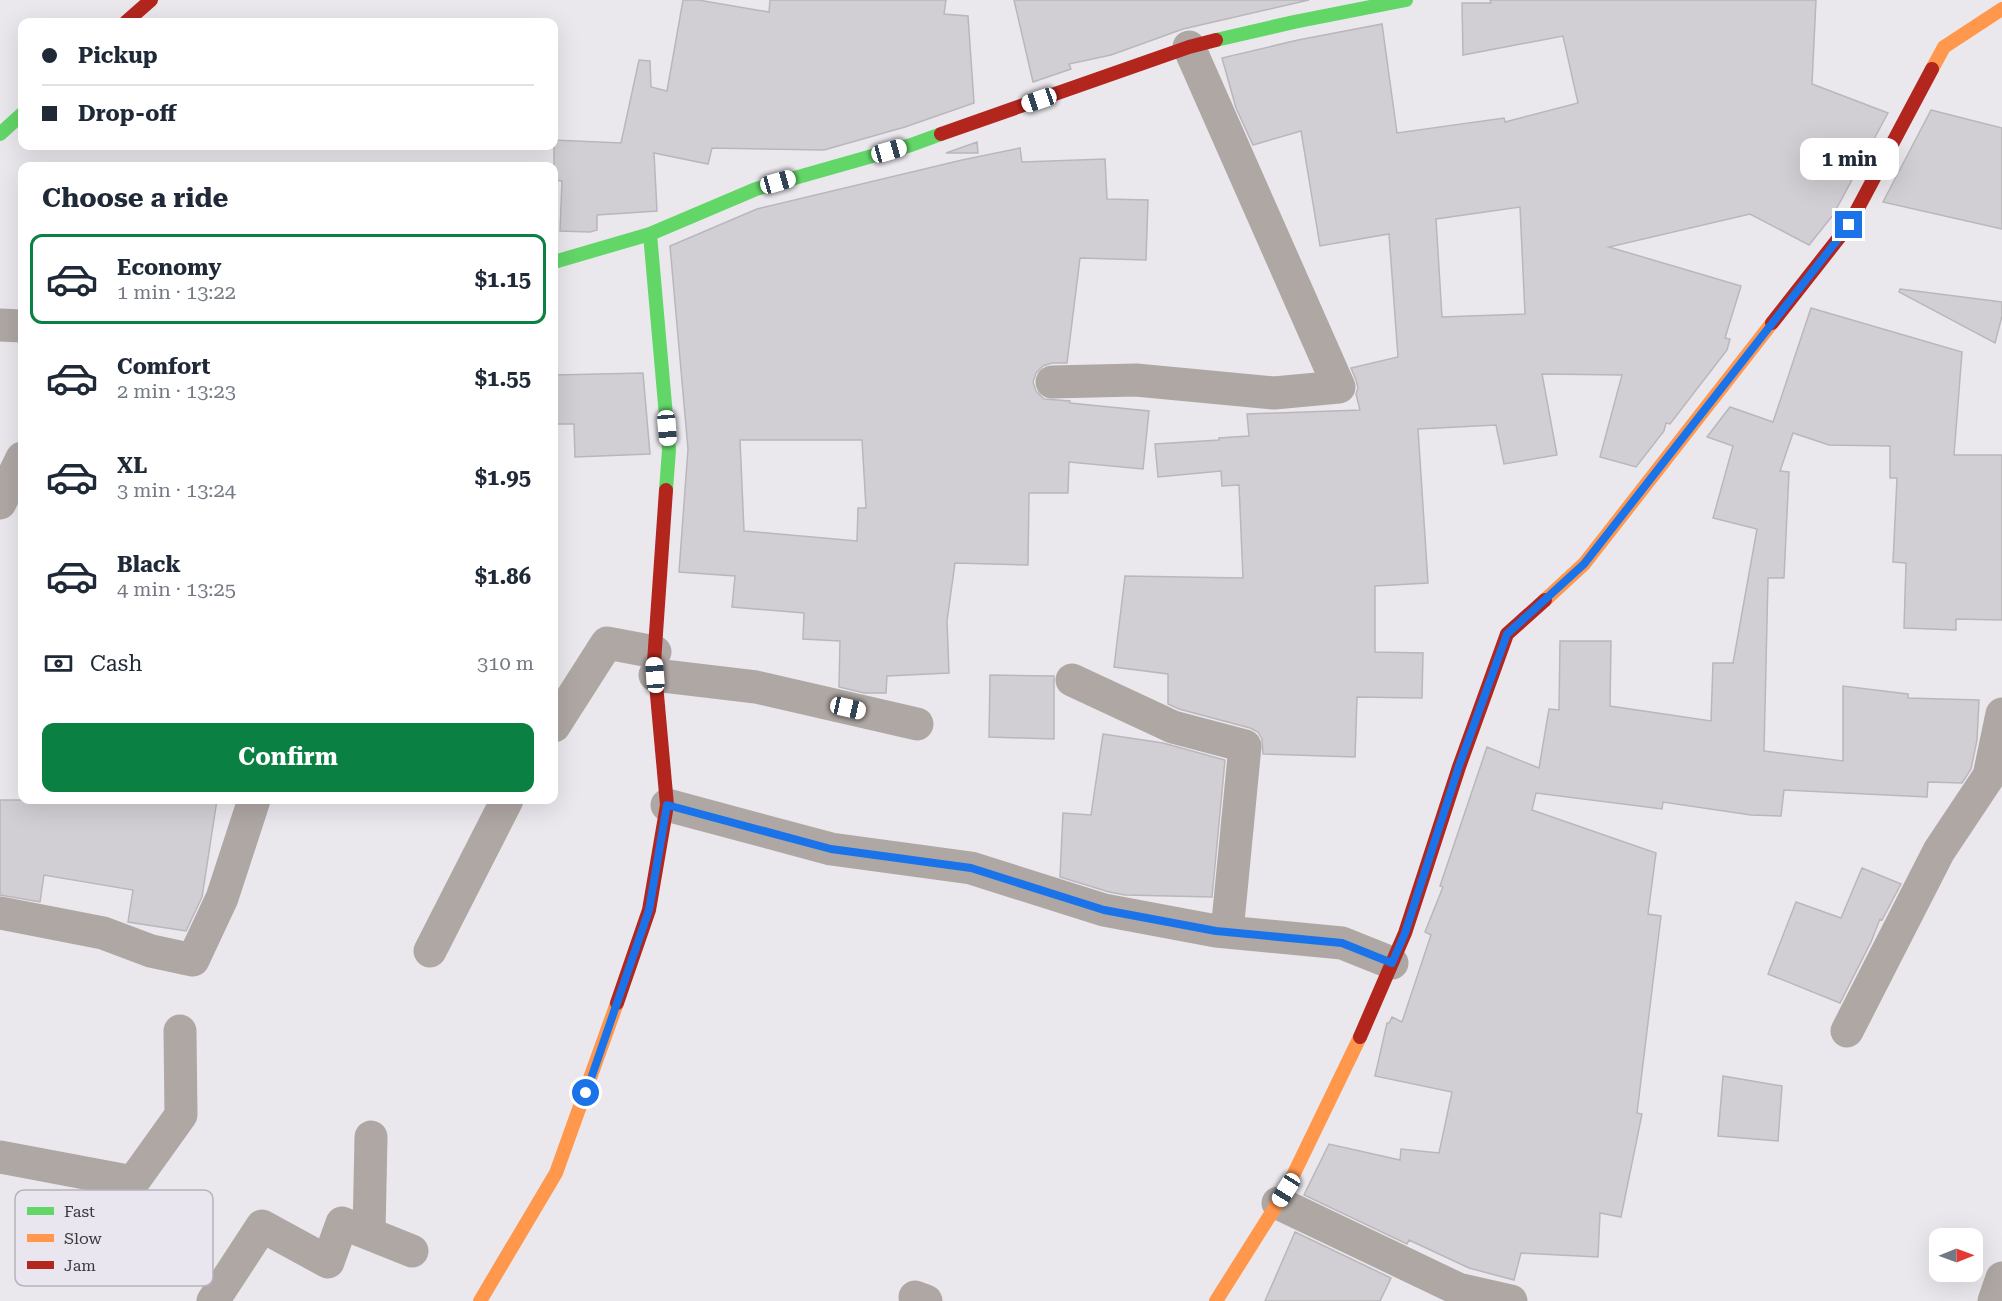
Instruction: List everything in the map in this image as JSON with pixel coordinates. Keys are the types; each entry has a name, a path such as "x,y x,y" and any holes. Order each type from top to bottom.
{"street":[{"path":"131,18 152,0"},
{"path":"558,261 650,234 756,189 911,145 1189,47 1294,22 1406,0"},
{"path":"1216,1301 1278,1203 1350,1060 1405,933 1459,766 1507,634 1584,564 1849,225 1944,47 2002,9"},
{"path":"1052,382 1136,380 1274,393 1339,387 1189,47"},
{"path":"0,134 18,118"},
{"path":"480,1301 556,1173 649,910 667,805 655,664 669,450 650,234"},
{"path":"0,325 18,326"},
{"path":"0,503 18,466"},
{"path":"558,720 607,643 655,664 917,724"},
{"path":"1072,680 1173,727 1245,746 1227,932"},
{"path":"1847,1030 1939,851 1989,776 2002,714"},
{"path":"0,913 103,933 151,951 193,960 222,898 253,804"},
{"path":"430,951 505,804"},
{"path":"667,805 831,849 971,868 1104,910 1227,932 1342,943 1392,963"},
{"path":"0,1157 133,1182 181,1115 180,1031"},
{"path":"369,1233 371,1137"},
{"path":"1278,1203 1458,1289 1511,1301"},
{"path":"213,1301 262,1226 328,1262 342,1223 412,1251"},
{"path":"1994,1301 2002,1278"}],"building":[{"path":"683,0 698,0 769,12 770,0 946,0 944,14 968,16 974,103 905,127 824,150 712,148 708,164 654,153 657,211 597,215 597,230 590,232 560,231 562,181 558,180 558,162 554,162 554,150 558,150 558,140 621,143 639,60 650,61 651,87 667,91"},
{"path":"1014,0 1309,0 1183,29 1111,55 1069,64 1071,69 1033,82"},
{"path":"1490,0 1816,0 1812,84 1888,113 1833,215 1809,245 1750,214 1609,247 1741,286 1725,338 1730,339 1727,350 1670,424 1666,423 1664,431 1636,467 1600,457 1622,375 1542,374 1557,455 1504,464 1496,425 1418,429 1428,583 1375,586 1375,652 1423,653 1422,698 1357,697 1355,757 1263,754 1262,739 1258,732 1168,704 1168,674 1114,667 1125,576 1243,578 1239,485 1222,486 1221,471 1158,477 1155,444 1249,436 1247,414 1360,410 1356,394 1358,388 1351,368 1398,357 1389,234 1320,246 1301,131 1253,145 1236,108 1222,58 1298,40 1382,24 1397,133 1504,118 1505,122 1578,103 1563,36 1463,55 1462,3 1491,3","holes":["1520,207 1525,314 1442,317 1436,219"]},
{"path":"1931,110 2002,128 2002,229 1883,202"},
{"path":"977,142 978,153 946,153"},
{"path":"1020,148 1022,162 1105,159 1107,199 1148,200 1146,260 1080,258 1067,363 1052,363 1043,366 1036,373 1033,382 1036,391 1044,399 1149,411 1143,469 1069,462 1068,493 1029,493 1028,565 955,563 947,621 949,673 887,676 886,693 864,693 839,687 840,641 803,639 804,613 732,607 735,576 679,572 688,449 670,246 757,209","holes":["740,440 862,440 866,508 858,508 857,541 744,531"]},
{"path":"1900,289 2002,302 2002,316 1995,343 1899,292"},
{"path":"1811,308 1962,352 1954,455 2002,455 2002,620 1956,619 1956,630 1904,628 1906,563 1893,562 1897,478 1890,478 1890,446 1829,445 1793,433 1780,471 1789,472 1784,578 1768,578 1764,751 1843,761 1843,686 1908,694 1908,698 1979,700 1977,740 1971,769 1962,783 1928,782 1927,797 1784,790 1781,816 1751,815 1663,802 1662,809 1536,793 1532,810 1656,853 1648,914 1661,916 1637,1113 1642,1114 1621,1217 1600,1213 1598,1257 1521,1253 1514,1280 1469,1268 1409,1240 1407,1244 1304,1195 1329,1144 1400,1160 1401,1149 1439,1153 1452,1092 1375,1076 1387,1023 1392,1017 1402,1022 1431,935 1425,932 1443,887 1440,886 1487,747 1539,768 1549,709 1559,710 1560,641 1611,641 1610,706 1711,721 1713,663 1733,663 1757,529 1713,518 1733,446 1707,437 1730,407 1773,422"},
{"path":"643,373 650,454 575,457 574,424 558,424 558,375"},
{"path":"990,675 1054,676 1054,739 989,737"},
{"path":"1103,734 1163,743 1225,760 1212,897 1125,895 1060,877 1063,813 1091,815"},
{"path":"0,800 18,800 18,804 216,804 202,897 186,931 128,922 133,890 44,875 40,902 0,895"},
{"path":"1862,868 1901,884 1882,920 1880,919 1840,1003 1768,974 1796,902 1841,918"},
{"path":"1723,1076 1782,1086 1778,1141 1718,1136"},
{"path":"1295,1232 1391,1278 1380,1301 1265,1301"}],"traffic: fast":[{"path":"1216,40 1406,0"},
{"path":"0,134 18,118"},
{"path":"558,261 650,234 756,189 911,145 941,134"},
{"path":"650,234 669,450 666,490"}],"traffic: slow":[{"path":"1932,69 1944,47 2002,9"},
{"path":"1545,600 1584,564 1772,323"},
{"path":"480,1301 556,1173 617,1003"},
{"path":"1216,1301 1286,1190 1360,1037"}],"traffic: jam":[{"path":"131,18 151,0"},
{"path":"941,134 1189,47 1216,40"},
{"path":"1772,323 1849,225 1932,69"},
{"path":"617,1003 649,910 667,805 654,662 666,490"},
{"path":"1360,1037 1405,933 1459,767 1507,634 1545,600"}],"route":[{"path":"586,1093 649,910 667,805 831,849 971,868 1104,910 1216,931 1342,943 1392,963 1405,933 1459,766 1507,634 1584,564 1849,225"}]}
